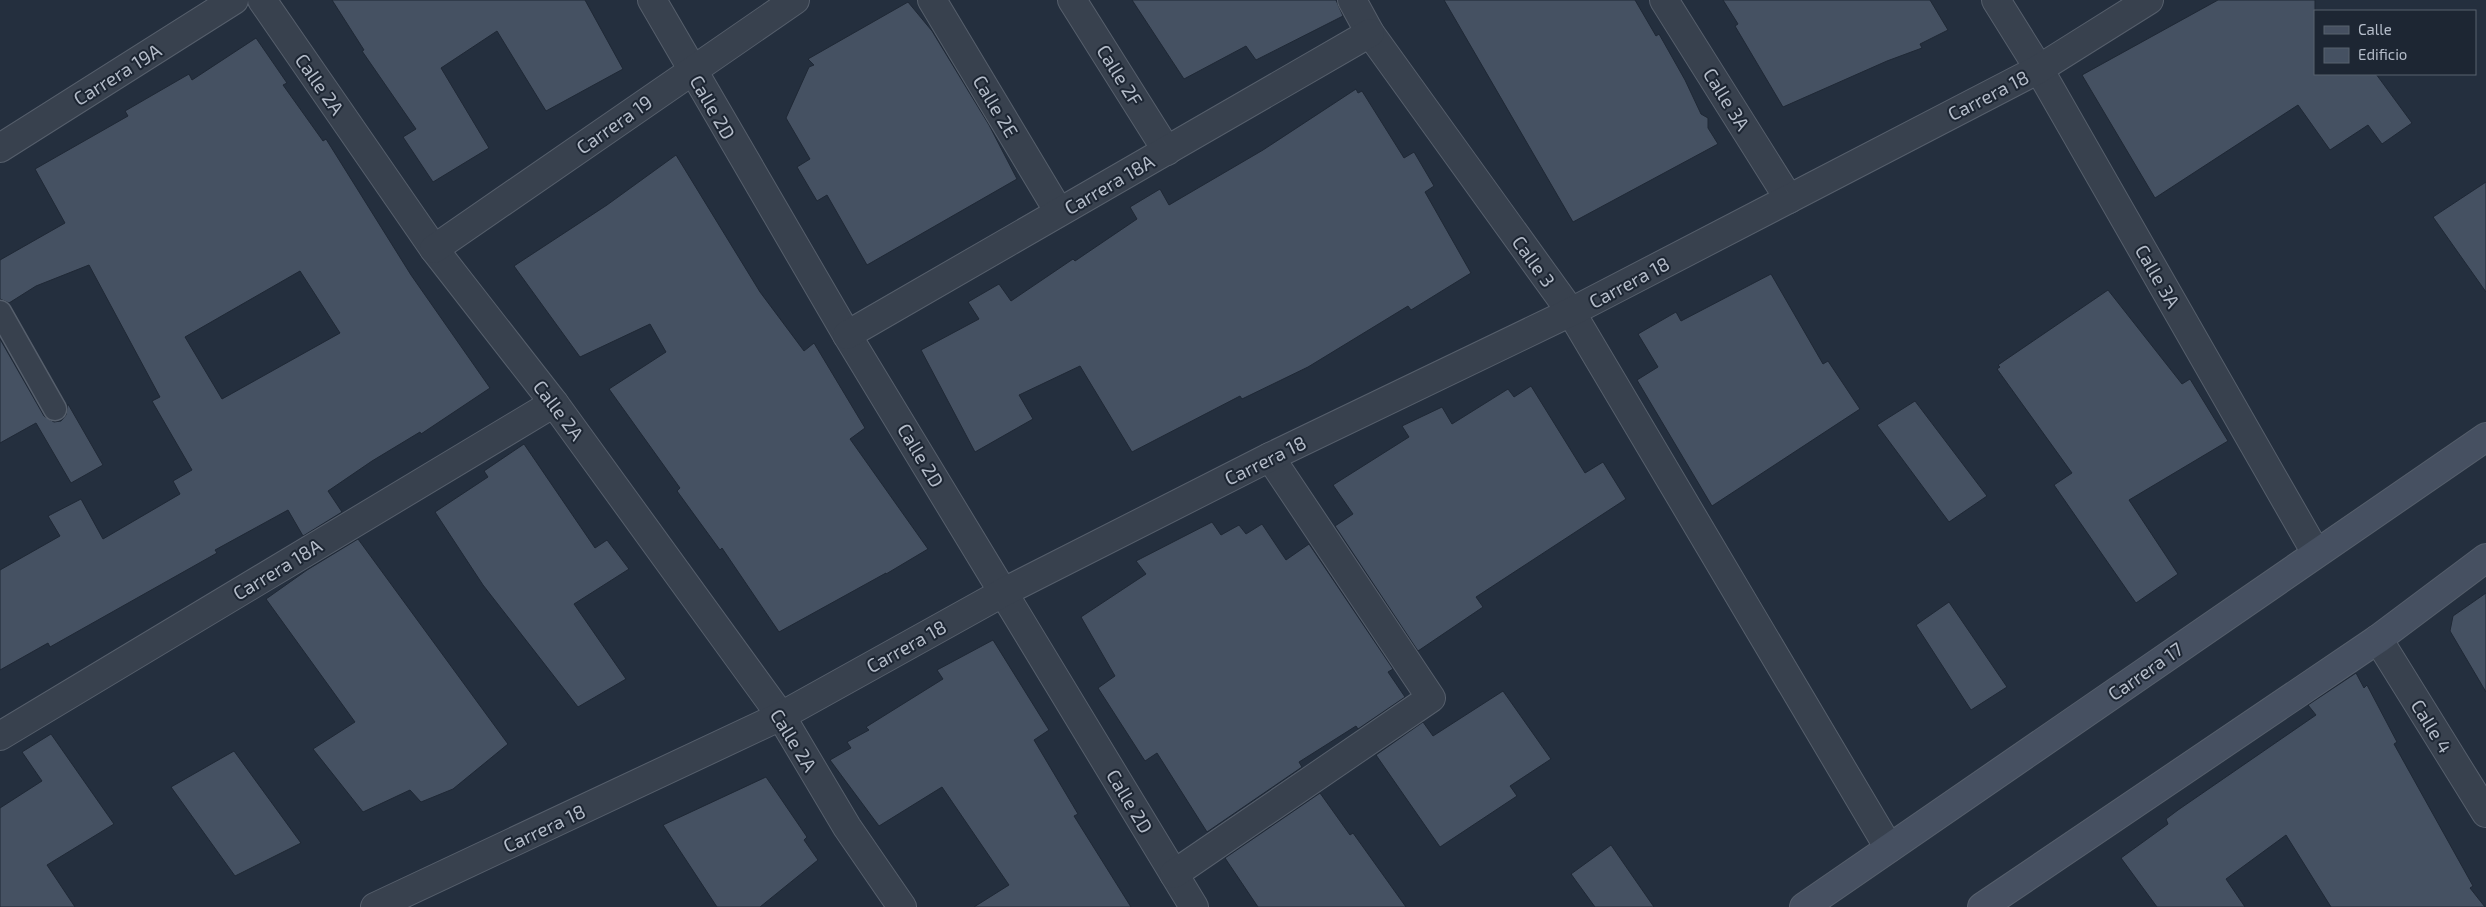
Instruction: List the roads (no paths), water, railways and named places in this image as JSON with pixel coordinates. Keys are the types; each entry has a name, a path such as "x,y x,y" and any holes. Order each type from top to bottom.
{"street":[{"name":"Carrera 19A","path":"0,148 234,0"},
{"name":"Calle 2A","path":"262,0 434,249 554,403 781,716 847,827 902,907"},
{"name":"Calle 2D","path":"652,0 847,335 1194,907"},
{"name":"Carrera 19","path":"434,249 795,0"},
{"name":"Calle 2E","path":"932,0 1060,212"},
{"name":"Calle 2F","path":"1072,0 1167,151"},
{"name":"Calle 3","path":"1352,0 1370,33 1571,312 1889,848"},
{"name":"Calle 3A","path":"1664,0 1789,199"},
{"name":"Calle 3A","path":"1996,0 2039,68 2316,553"},
{"name":"Carrera 18","path":"375,907 781,716 1004,592 1270,457 1571,312 2039,68 2148,0"},
{"name":"Carrera 18A","path":"847,335 1370,33"},
{"name":"Carrera 18A","path":"0,736 554,403"},
{"name":"Carrera 17","path":"1804,907 2486,437"},
{"path":"1174,874 1430,698 1270,457"},
{"path":"1982,907 2378,639 2486,558"},
{"name":"Calle 4","path":"2378,639 2486,813"}],"lane":[{"path":"0,312 55,409"}]}
